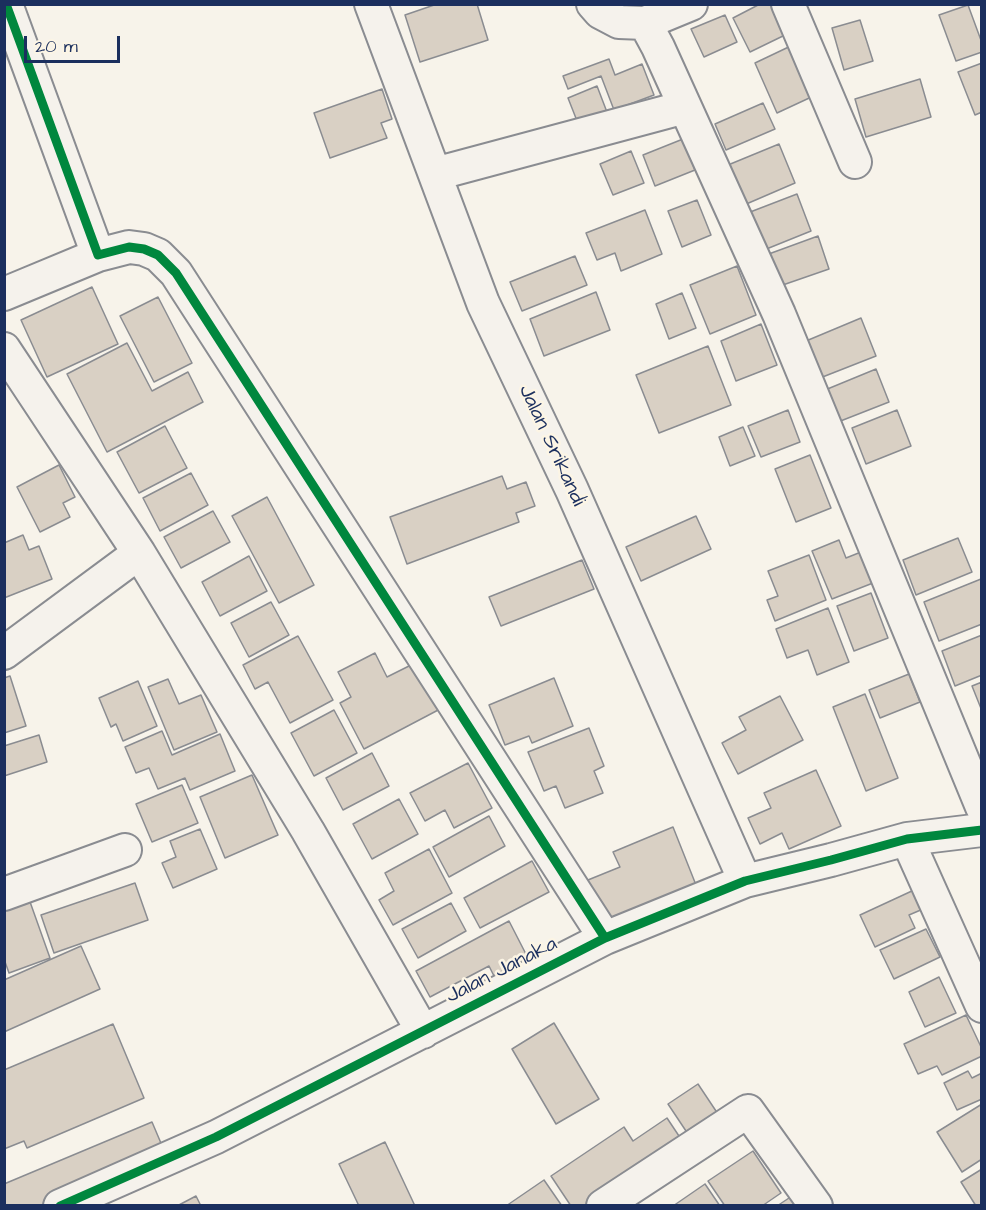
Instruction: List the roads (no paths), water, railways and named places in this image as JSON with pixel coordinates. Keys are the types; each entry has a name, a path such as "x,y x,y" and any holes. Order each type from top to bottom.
{"street":[{"path":"6,4 98,255"},
{"name":"Jalan Srikandi","path":"372,4 483,303 572,490 745,881"},
{"path":"592,4 600,12 619,22 645,23 691,4"},
{"path":"788,4 855,162"},
{"path":"645,23 779,314 981,807"},
{"path":"435,174 685,107"},
{"path":"4,294 98,255 129,247 144,249 158,255 176,273 605,938"},
{"path":"4,349 139,553 308,831 423,1032"},
{"path":"4,653 139,553"},
{"name":"Jalan Janaka","path":"60,1206 216,1137 605,938 745,881 907,838 981,830"},
{"path":"907,838 981,1006"},
{"path":"4,894 125,850"},
{"path":"603,1206 748,1111 816,1206"}]}
